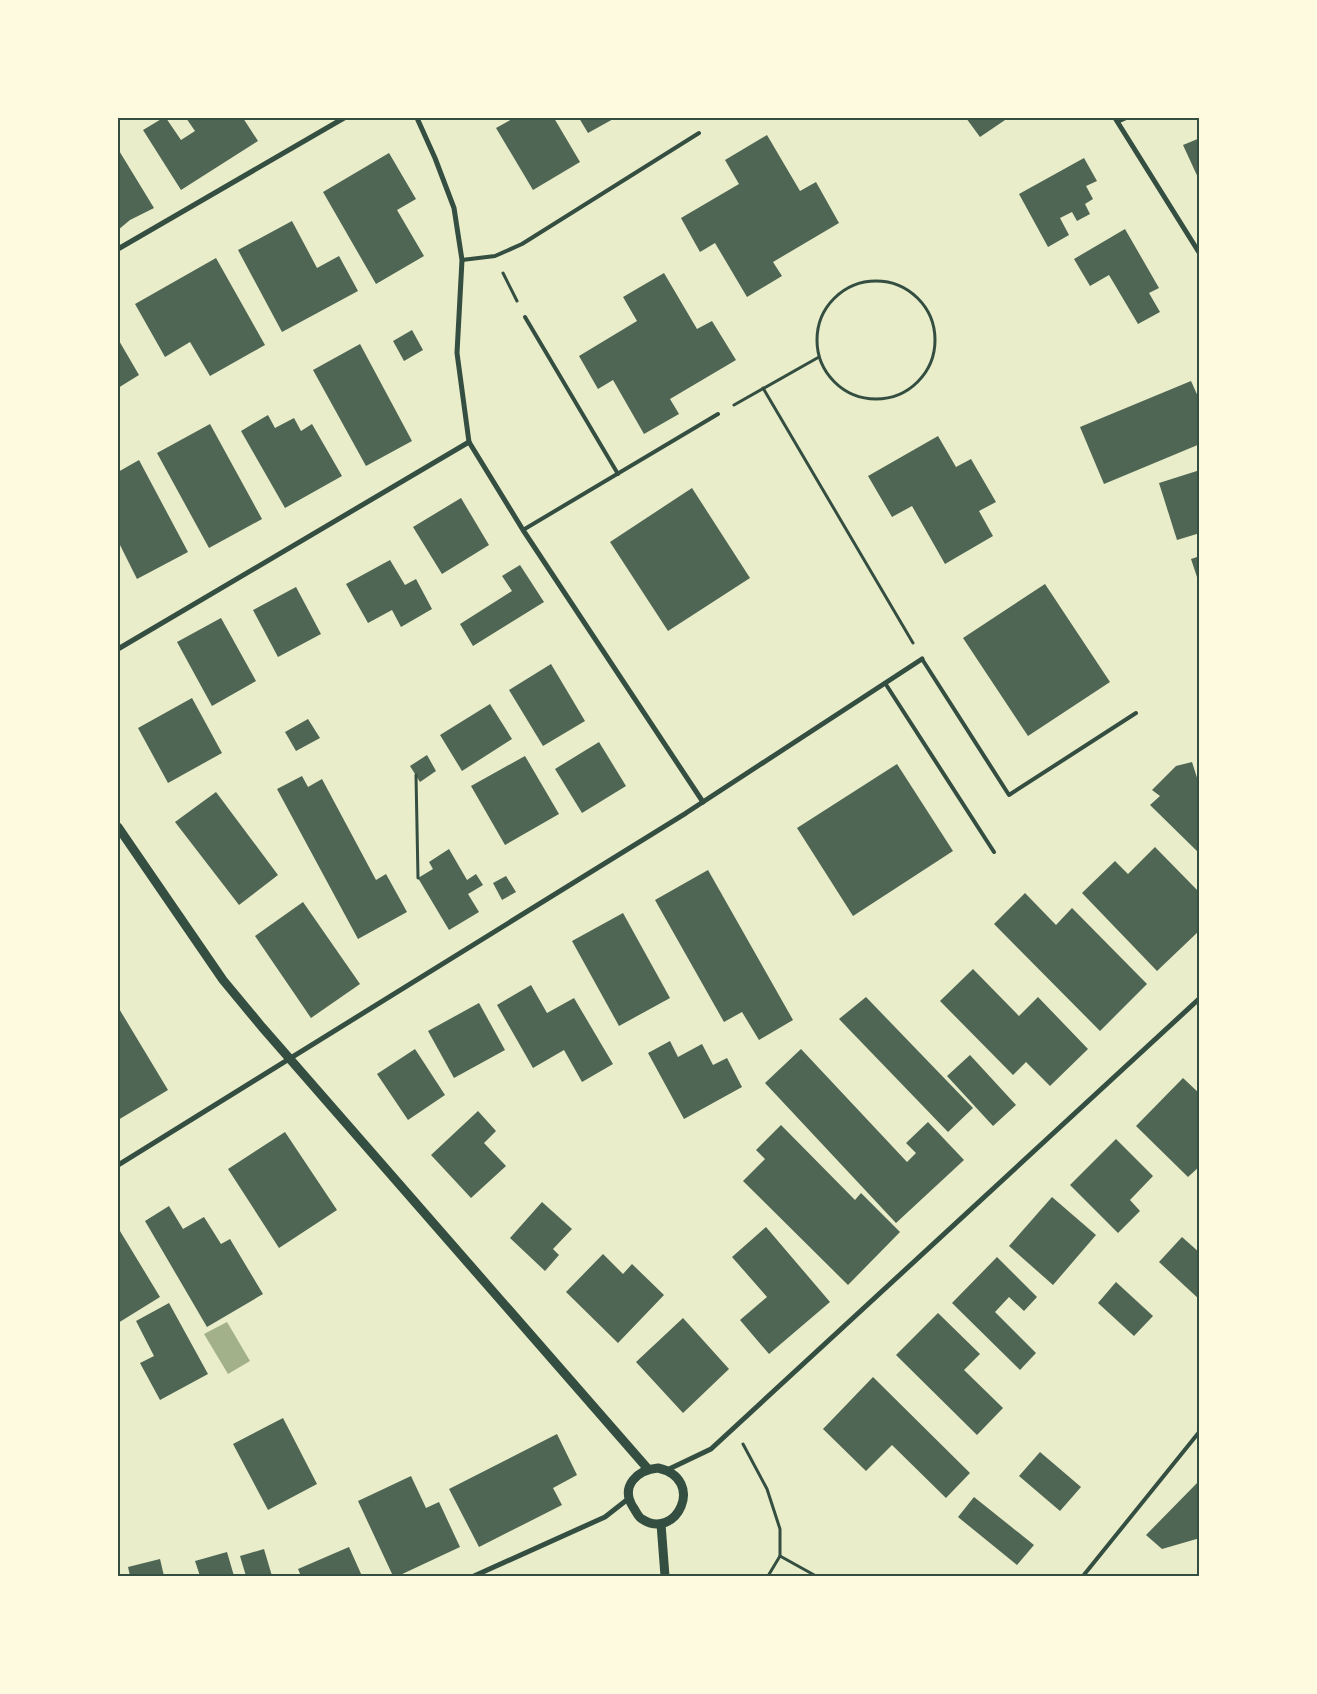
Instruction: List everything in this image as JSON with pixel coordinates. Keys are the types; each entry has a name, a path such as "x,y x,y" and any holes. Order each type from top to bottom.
{"street":[{"path":"118,249 344,118"},
{"path":"417,118 454,208 462,260 457,353 469,442 523,530 703,802"},
{"path":"1125,118 1117,119 1200,254"},
{"path":"118,649 469,442"},
{"path":"118,1165 703,802 922,659"},
{"path":"118,827 223,980 288,1059 648,1469"},
{"path":"667,1470 711,1449 1200,998"},
{"path":"658,1468 667,1470 675,1474 681,1482 684,1491 684,1501 678,1514 670,1520 661,1524 649,1523 640,1519 628,1499 632,1480 639,1473 648,1469 658,1468"},
{"path":"474,1576 605,1516 628,1499"},
{"path":"661,1524 665,1576"}],"lane":[{"path":"462,260 495,256 522,244 699,133"},
{"path":"525,317 618,474"},
{"path":"523,530 718,414"},
{"path":"922,659 1009,795 1136,713"},
{"path":"885,683 994,852"},
{"path":"1082,1576 1200,1431"}],"path":[{"path":"495,256 525,317"},
{"path":"878,280 899,284 916,295 929,311 934,322 936,339 933,360 929,368 909,391 894,398 874,400 850,394 833,382 819,357 816,336 824,311 837,295 854,284 878,280"},
{"path":"718,414 819,357"},
{"path":"763,388 922,659"},
{"path":"416,776 418,878"},
{"path":"734,1428 767,1489 780,1529 780,1556 768,1576"},
{"path":"780,1556 816,1576"}],"shaded area":[{"path":"227,1322 250,1361 228,1374 204,1334"}],"building":[{"path":"166,118 181,140 195,131 186,118 243,118 258,141 181,190 143,130"},
{"path":"514,118 554,118 580,162 533,190 496,128"},
{"path":"579,118 615,118 588,133"},
{"path":"966,118 1008,118 980,137"},
{"path":"767,135 800,191 816,182 839,223 773,262 782,276 747,297 715,243 700,252 681,218 739,184 725,160"},
{"path":"1200,138 1200,182 1183,145"},
{"path":"118,149 154,208 130,220 118,230"},
{"path":"389,153 416,199 397,210 424,256 376,284 323,192"},
{"path":"1084,158 1097,181 1086,186 1093,199 1085,204 1090,214 1077,221 1072,212 1060,218 1069,235 1048,247 1019,194"},
{"path":"292,221 317,268 339,256 358,291 282,332 238,250"},
{"path":"1125,229 1159,288 1149,293 1160,312 1138,324 1109,275 1090,286 1074,259"},
{"path":"216,258 265,345 210,376 190,342 165,357 135,304"},
{"path":"664,273 697,329 712,321 736,360 670,399 679,414 644,434 613,380 598,389 579,356 637,321 623,297"},
{"path":"412,330 423,350 404,361 393,341"},
{"path":"118,339 139,375 118,388"},
{"path":"360,344 412,441 366,466 313,370"},
{"path":"1191,381 1200,401 1200,444 1104,484 1080,427"},
{"path":"268,415 275,428 294,418 301,431 312,424 342,476 285,508 241,431"},
{"path":"210,424 262,519 209,548 157,453"},
{"path":"938,436 956,467 971,459 996,502 979,511 993,536 945,564 912,506 892,517 868,476"},
{"path":"139,460 188,552 137,579 118,541 118,472"},
{"path":"1200,470 1200,533 1177,540 1159,483"},
{"path":"692,488 750,578 668,631 610,542"},
{"path":"461,498 489,545 442,574 413,527"},
{"path":"1200,556 1200,583 1199,583 1191,559"},
{"path":"390,560 405,585 416,579 432,609 401,627 392,610 368,623 346,584"},
{"path":"520,565 544,602 473,646 460,624 512,591 502,576"},
{"path":"1045,584 1110,682 1028,736 963,638"},
{"path":"296,587 321,634 278,657 253,610"},
{"path":"221,618 256,681 212,706 177,642"},
{"path":"551,664 585,721 543,746 509,690"},
{"path":"192,698 222,753 168,783 138,728"},
{"path":"490,704 512,739 462,771 440,735"},
{"path":"308,719 320,738 296,751 285,732"},
{"path":"599,742 626,786 582,813 555,769"},
{"path":"427,755 436,771 420,782 410,766"},
{"path":"525,756 559,814 505,845 471,786"},
{"path":"1192,762 1200,787 1200,854 1150,805 1160,796 1152,790 1176,766"},
{"path":"897,764 953,851 853,916 797,828"},
{"path":"302,776 308,787 322,779 376,880 386,874 407,912 358,939 277,789"},
{"path":"216,792 278,875 239,905 175,822"},
{"path":"1155,847 1200,893 1200,930 1157,971 1082,893 1115,861 1128,874"},
{"path":"449,849 467,880 476,874 483,885 468,894 479,912 449,930 418,878 433,869 429,862"},
{"path":"708,870 793,1020 759,1040 742,1012 724,1022 655,900"},
{"path":"506,876 516,892 502,900 493,883"},
{"path":"1025,893 1056,925 1072,908 1147,984 1100,1031 994,924"},
{"path":"303,902 360,984 311,1018 255,936"},
{"path":"623,913 670,998 619,1026 572,941"},
{"path":"973,969 1019,1016 1038,997 1088,1049 1050,1086 1026,1062 1013,1075 940,1001"},
{"path":"531,985 547,1013 574,998 613,1064 582,1082 564,1050 533,1068 497,1005"},
{"path":"866,997 973,1108 948,1132 839,1019"},
{"path":"479,1003 505,1050 454,1078 428,1031"},
{"path":"118,1007 168,1090 118,1120"},
{"path":"670,1041 678,1057 702,1044 713,1065 727,1058 742,1087 684,1119 648,1053"},
{"path":"415,1049 445,1095 408,1120 377,1074"},
{"path":"801,1049 907,1162 916,1153 906,1143 928,1122 964,1160 896,1223 765,1083"},
{"path":"970,1055 1016,1105 993,1126 947,1076"},
{"path":"1183,1078 1200,1094 1200,1166 1188,1177 1136,1126"},
{"path":"478,1111 496,1131 484,1143 506,1166 471,1198 431,1155"},
{"path":"781,1125 855,1200 861,1193 900,1232 848,1285 743,1181 765,1159 756,1150"},
{"path":"285,1132 337,1210 279,1248 228,1169"},
{"path":"1116,1139 1153,1176 1130,1200 1140,1211 1118,1233 1070,1185"},
{"path":"1052,1197 1096,1235 1053,1285 1009,1246"},
{"path":"542,1202 572,1229 553,1249 559,1255 545,1271 510,1238"},
{"path":"169,1206 183,1229 204,1217 221,1244 230,1239 263,1294 207,1327 145,1221"},
{"path":"766,1227 830,1302 769,1354 740,1320 767,1297 732,1257"},
{"path":"120,1231 160,1297 118,1323 118,1233"},
{"path":"1182,1237 1200,1253 1200,1300 1159,1262"},
{"path":"603,1254 623,1274 632,1264 664,1295 618,1343 566,1292"},
{"path":"997,1257 1037,1297 1024,1311 1009,1297 995,1312 1036,1353 1020,1370 952,1303"},
{"path":"1116,1282 1153,1316 1134,1336 1098,1303"},
{"path":"169,1303 208,1374 160,1400 140,1363 154,1356 136,1321"},
{"path":"938,1313 980,1354 964,1370 1003,1408 977,1435 896,1355"},
{"path":"683,1318 729,1369 683,1413 636,1362"},
{"path":"873,1377 970,1473 946,1498 892,1445 866,1471 823,1429"},
{"path":"283,1418 317,1484 268,1510 233,1444"},
{"path":"557,1434 577,1475 553,1488 562,1505 479,1547 449,1489"},
{"path":"1040,1452 1081,1487 1060,1511 1019,1476"},
{"path":"411,1476 426,1508 439,1502 460,1547 398,1576 393,1576 358,1501"},
{"path":"1200,1480 1200,1538 1162,1549 1146,1535"},
{"path":"974,1497 1034,1545 1017,1565 958,1517"},
{"path":"349,1547 362,1576 301,1576 298,1569"},
{"path":"264,1549 272,1576 246,1576 240,1556"},
{"path":"227,1552 234,1576 200,1576 195,1561"},
{"path":"160,1559 164,1576 130,1576 128,1567"}]}
